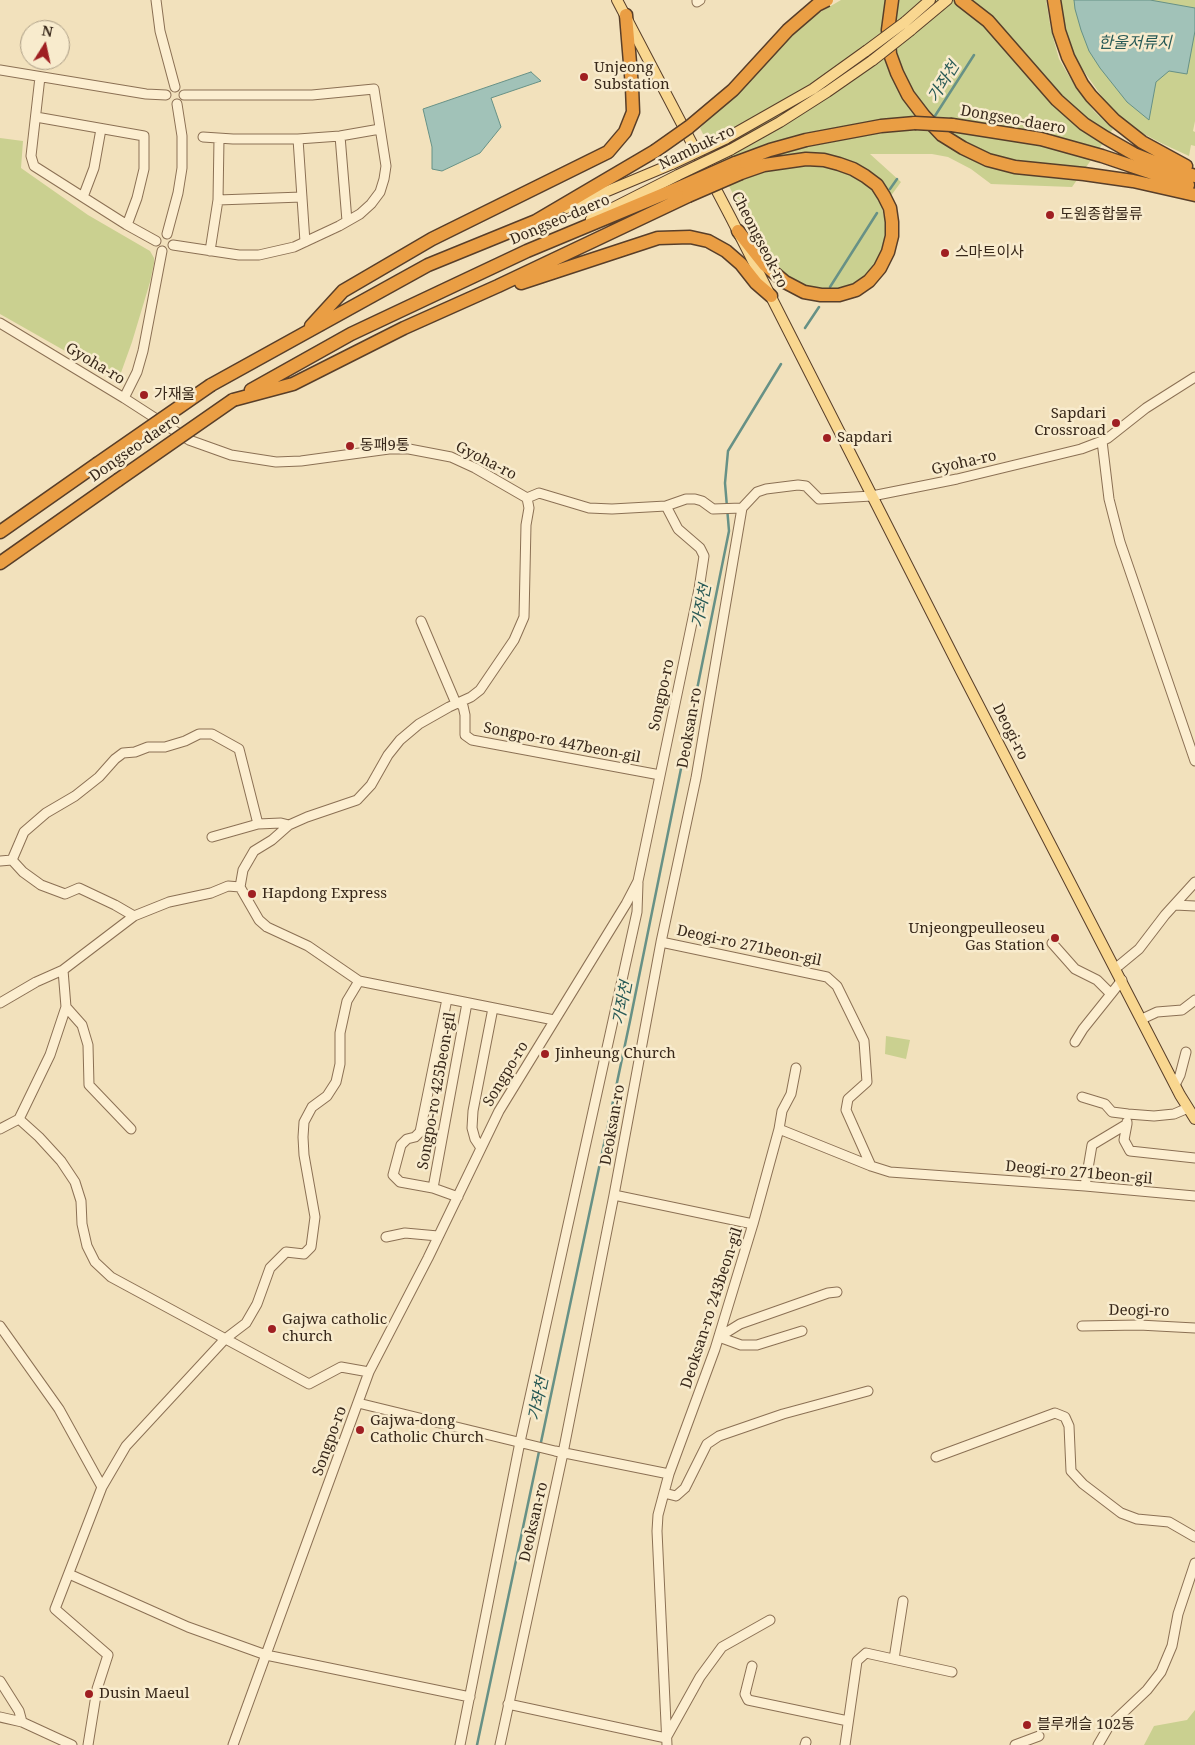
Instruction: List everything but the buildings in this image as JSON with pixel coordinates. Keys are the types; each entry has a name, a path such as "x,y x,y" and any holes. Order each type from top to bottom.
{"highway":[{"name":"Dongseo-daero","path":"0,532 211,385 428,265 536,221 655,151 689,127 728,95 802,17 826,0"},
{"path":"892,0 888,30 890,54 897,74 908,95 942,135 988,160 1015,167 1114,178 1195,195"},
{"name":"Dongseo-daero","path":"962,0 998,32 1057,100 1084,124 1134,154 1195,176"},
{"path":"1054,0 1059,31 1068,57 1082,84 1091,96 1114,120 1142,142 1195,170"},
{"path":"303,334 343,291 432,239 608,152 625,132 633,112 626,15"},
{"name":"Dongseo-daero","path":"0,563 233,400 351,334 528,251 683,186 738,168 770,150 852,130 881,126 915,123 952,126 1049,141 1102,156 1195,187"},
{"path":"738,168 806,159 824,160 839,164 865,176 880,191 890,208 892,236 888,252 880,268 869,281 856,290 839,295 821,296 804,292 785,282 765,265 738,231"},
{"path":"233,400 293,384 404,328 462,302 683,186"},
{"path":"462,302 658,238 690,237 708,241 726,251 771,296"}],"main road":[{"name":"Cheongseok-ro","path":"616,0 626,15 738,231 872,496"},
{"path":"908,26 930,0"},
{"path":"908,26 947,0"},
{"name":"Nambuk-ro","path":"536,221 672,164 725,139 813,89 866,51 908,26"},
{"name":"Nambuk-ro","path":"683,186 730,150 788,117 873,60 908,26"},
{"name":"Deogi-ro","path":"872,496 1175,1085 1195,1119"}],"street":[{"path":"156,0 160,31 175,87"},
{"path":"0,70 166,95"},
{"path":"40,77 31,156 34,166 127,226 156,241 158,248 162,251 170,250 173,245 173,239 167,234 160,235 156,241"},
{"path":"175,87 182,89 184,95 177,104 170,103 166,95 168,90 175,87"},
{"path":"173,245 239,255 259,255 277,252 305,242 360,214 371,204 380,192 386,166 374,89 312,94 184,95"},
{"path":"167,234 178,193 182,168 182,136 177,104"},
{"path":"36,117 144,136 144,169 137,198 127,226"},
{"path":"83,197 94,168 101,129"},
{"path":"203,137 219,139 298,139 340,136 380,129"},
{"path":"340,136 347,221"},
{"path":"210,251 218,200 219,139"},
{"path":"298,139 305,242"},
{"path":"218,200 302,197"},
{"path":"124,398 137,372 143,351 162,251"},
{"name":"Gyoha-ro","path":"0,323 189,440 231,456 276,462 302,461 389,449 409,449 451,457 475,468 527,498 540,493 590,508 612,509 666,506 686,499 695,499 713,510 720,510 742,508 757,492 766,489 798,485 806,486 820,499 872,496 957,479 1081,449 1102,441 1146,408 1195,377"},
{"path":"1102,441 1109,499 1120,542 1195,761"},
{"path":"0,1003 36,982 63,970 134,916 168,902 211,894 228,886 240,887 243,870 254,851 272,840 289,825 356,800 371,784 388,755 400,740 419,724 471,697 480,690 514,640 524,617 526,603 524,585 526,525 529,508 527,498"},
{"name":"Songpo-ro","path":"234,1745 370,1372 499,1111 626,904 638,881 699,589 704,556 700,548 678,529 666,506"},
{"name":"Deoksan-ro","path":"500,1745 559,1452 614,1195 661,942 696,778 742,508"},
{"name":"Songpo-ro 447beon-gil","path":"421,621 455,701 462,706 466,715 465,735 472,740 660,775"},
{"path":"12,860 24,832 46,813 87,787 123,753 135,752 148,747 165,747 185,741 199,734 212,734 239,748 258,824"},
{"path":"212,837 258,824 281,823 289,825"},
{"path":"0,862 12,860"},
{"path":"12,860 23,872 41,885 65,894 79,888 116,905 134,916"},
{"name":"Deoksan-ro","path":"460,1745 637,912 638,881"},
{"path":"1116,968 1139,950 1195,882"},
{"name":"Songpo-ro 425beon-gil","path":"240,887 259,920 266,927 308,946 359,981 554,1020"},
{"path":"1175,905 1195,906"},
{"name":"Deogi-ro 271beon-gil","path":"661,942 828,977 837,986 864,1041 867,1082 848,1099 846,1110 871,1166"},
{"path":"1052,943 1076,969 1097,980 1110,994"},
{"path":"0,1129 19,1119 50,1055 66,1007 63,970"},
{"path":"1075,1042 1122,980"},
{"path":"88,1745 97,1689 108,1654 55,1609 102,1487 126,1446 225,1339 246,1323 257,1304 270,1268 286,1252 304,1254 311,1247 315,1217 304,1155 304,1122 312,1107 326,1096 336,1082 340,1064 340,1033 347,1001 359,981"},
{"name":"Songpo-ro 425beon-gil","path":"447,998 420,1132 415,1138 407,1139 401,1145 393,1175 400,1182 433,1188 467,1002"},
{"path":"1142,1019 1157,1012 1182,1010 1195,1000"},
{"path":"66,1007 82,1025 88,1045 89,1085 131,1130"},
{"path":"481,1148 475,1139 472,1128 473,1111 493,1008"},
{"path":"1175,1085 1180,1075 1186,1052"},
{"name":"Deoksan-ro 243beon-gil","path":"666,1741 657,1531 658,1515 669,1474 719,1337 753,1224 779,1129 782,1111 792,1094 796,1068"},
{"path":"1082,1097 1105,1104 1112,1112 1128,1114 1154,1116 1174,1114 1188,1108"},
{"path":"1128,1114 1124,1140 1130,1151 1195,1158"},
{"path":"19,1119 61,1161 75,1182 81,1201 82,1224 87,1246 95,1262 111,1278 309,1384 341,1367 370,1372"},
{"path":"1085,1186 1092,1145 1127,1124"},
{"name":"Deogi-ro 271beon-gil","path":"779,1129 890,1172 1195,1196"},
{"path":"433,1188 458,1197"},
{"path":"614,1195 753,1224"},
{"path":"386,1237 405,1232 438,1236"},
{"path":"719,1337 740,1324 828,1293 837,1292"},
{"name":"Deogi-ro","path":"1082,1326 1139,1325 1195,1328"},
{"path":"0,1326 60,1409 102,1487"},
{"path":"719,1337 741,1344 757,1344 802,1331"},
{"path":"664,1493 676,1496 685,1488 708,1444 719,1436 783,1414 868,1390"},
{"path":"358,1403 559,1452 669,1474"},
{"path":"936,1457 1055,1413 1065,1418 1069,1426 1071,1471 1084,1484 1121,1513 1137,1519 1169,1522 1195,1537"},
{"path":"1098,1745 1109,1726 1147,1690 1160,1672 1172,1646 1178,1614 1195,1563"},
{"path":"69,1574 188,1627 266,1655 470,1697"},
{"path":"894,1659 903,1601"},
{"path":"508,1704 666,1741 700,1677 722,1647 770,1620"},
{"path":"845,1745 857,1661 866,1653 952,1672"},
{"path":"752,1666 745,1694 748,1700 848,1721"},
{"path":"0,1681 19,1711 22,1722"},
{"path":"0,1717 22,1722 72,1745"},
{"path":"1015,1745 1039,1736"}],"green space":[{"path":"841,0 1046,0 1051,30 1059,59 1075,86 1094,111 1113,129 1072,187 991,184 971,169 948,157 932,154 870,154 901,182 882,208 885,221 885,235 882,251 875,265 854,285 838,290 807,288 776,270 761,250 700,128 740,91 793,34 817,14"},
{"name":"한울저류지","path":"1059,0 1195,0 1195,121 1193,131 1195,132 1195,146 1191,145 1189,156 1140,132 1105,101 1078,63 1069,43"},
{"path":"0,138 23,141 21,168 88,215 150,251 154,258 150,282 118,381 0,314"},
{"path":"886,1036 910,1040 906,1059 885,1054"},
{"path":"1195,1710 1195,1745 1144,1745 1154,1726 1187,1720"}],"water":[{"name":"한울저류지","path":"1074,0 1150,0 1195,8 1195,31 1187,74 1169,71 1156,82 1149,120 1127,102 1089,51 1081,30"},
{"path":"531,72 541,81 491,98 501,127 480,153 442,171 432,169 432,147 423,109"}],"waterway":[{"name":"가좌천","path":"933,119 974,55"},
{"name":"가좌천","path":"890,189 897,179"},
{"name":"가좌천","path":"830,287 877,213"},
{"name":"가좌천","path":"805,328 819,307"},
{"name":"가좌천","path":"477,1745 630,1021 729,531 725,483 728,451 781,364"}],"place":[{"name":"Unjeong Substation","path":"584,77"},
{"name":"도원종합물류","path":"1050,215"},
{"name":"스마트이사","path":"945,253"},
{"name":"가재울","path":"144,395"},
{"name":"Sapdari Crossroad","path":"1116,423"},
{"name":"Sapdari","path":"827,438"},
{"name":"동패9통","path":"350,446"},
{"name":"Hapdong Express","path":"252,894"},
{"name":"Unjeongpeulleoseu Gas Station","path":"1055,938"},
{"name":"Jinheung Church","path":"545,1054"},
{"name":"Gajwa catholic church","path":"272,1329"},
{"name":"Gajwa-dong Catholic Church","path":"360,1430"},
{"name":"Dusin Maeul","path":"89,1694"},
{"name":"블루캐슬 102동","path":"1027,1725"}]}
